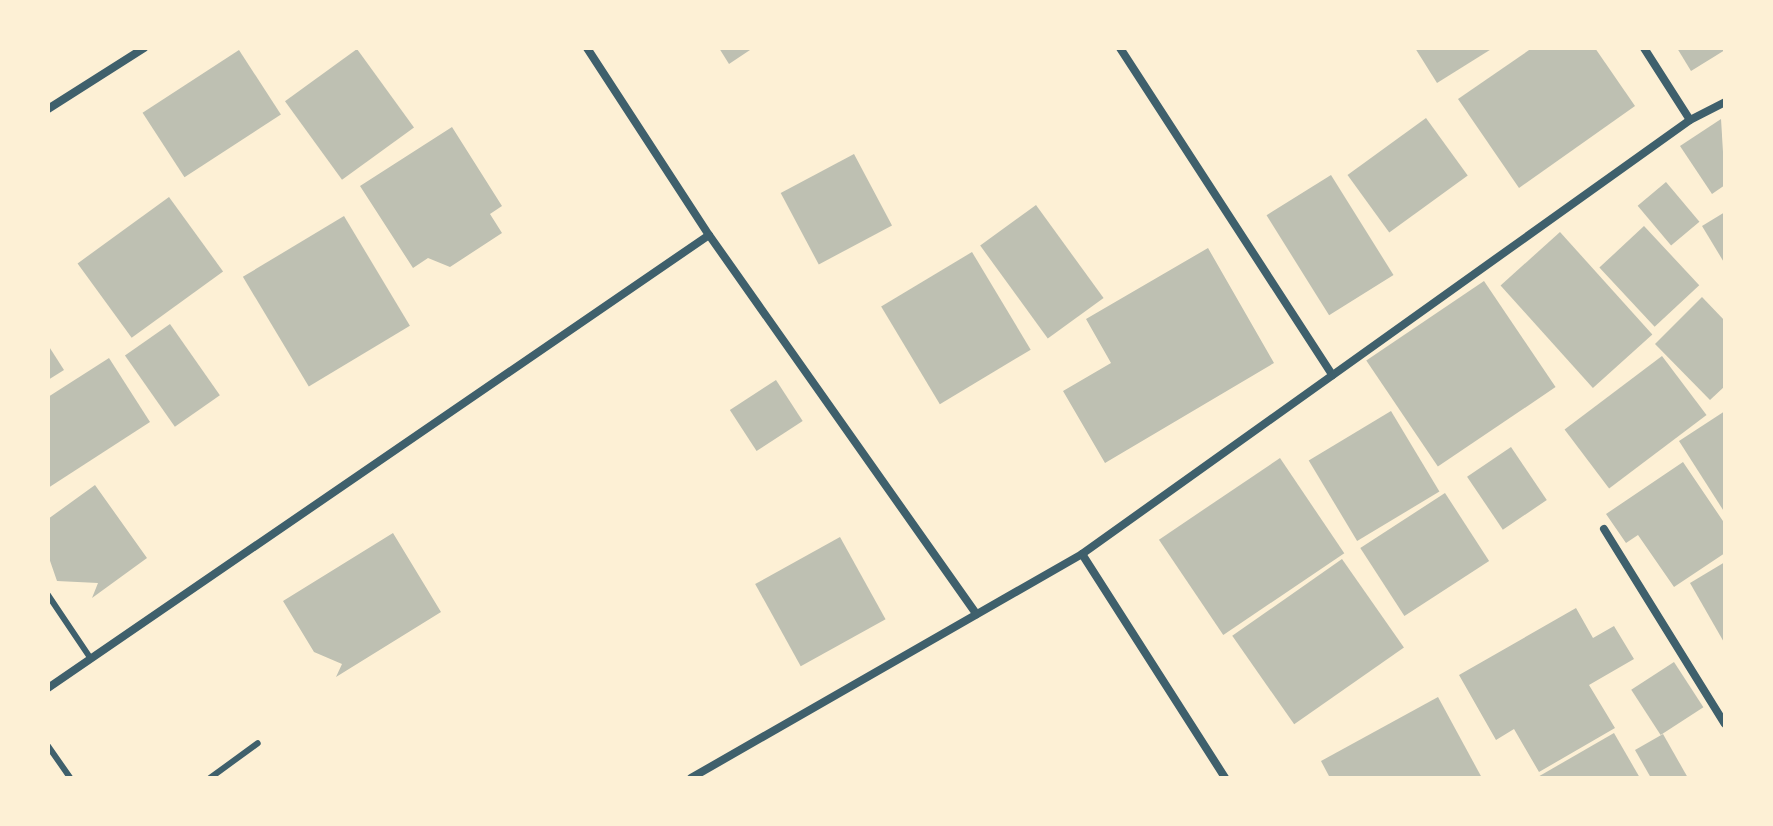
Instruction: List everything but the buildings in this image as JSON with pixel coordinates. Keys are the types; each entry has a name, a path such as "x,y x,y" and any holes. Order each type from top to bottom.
{"street":[{"path":"48,109 144,48"},
{"path":"587,48 709,235 976,614"},
{"path":"1120,48 1332,375"},
{"path":"1644,48 1690,120"},
{"path":"691,778 1082,554 1690,120 1725,102"},
{"path":"48,688 709,235"},
{"path":"1604,529 1725,724"},
{"path":"1082,554 1225,778"}],"lane":[{"path":"48,595 91,659"},
{"path":"210,778 258,743"},
{"path":"48,746 70,778"}]}
